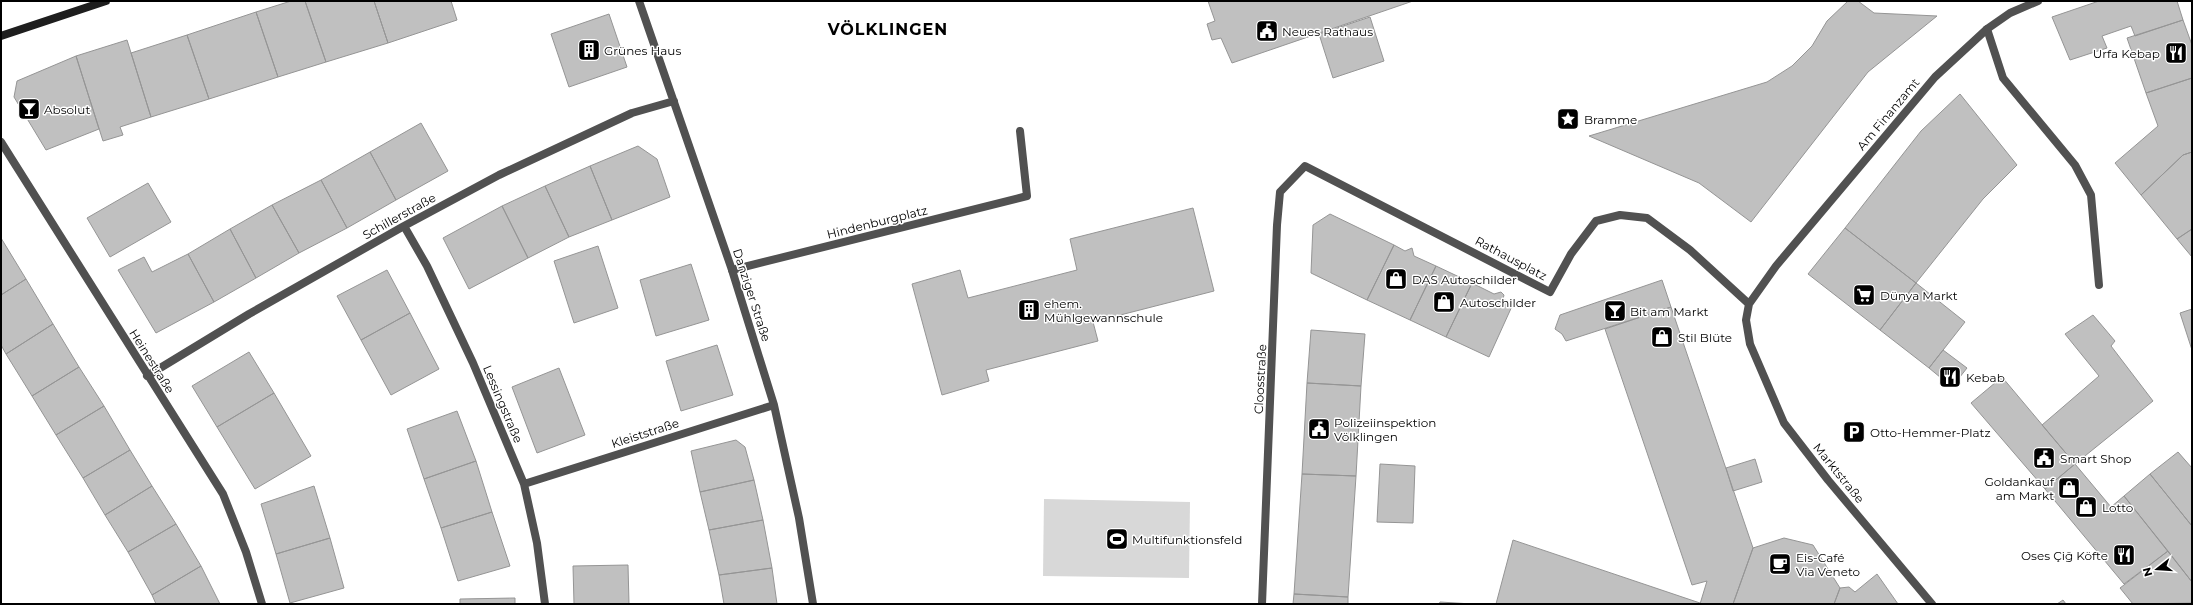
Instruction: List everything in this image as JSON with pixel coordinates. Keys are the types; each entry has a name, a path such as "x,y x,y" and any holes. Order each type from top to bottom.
{"main road":[{"path":"1,36 106,1"}],"street":[{"name":"Danziger Straße","path":"639,1 732,270 774,405 799,518 813,604"},
{"name":"Am Finanzamt","path":"1749,304 1776,266 1935,77 1987,29 2010,13 2038,1"},
{"path":"1987,29 2003,78 2075,165 2091,194 2099,285"},
{"name":"Schillerstraße","path":"147,376 249,314 404,226 499,175 632,113 674,101"},
{"name":"Hindenburgplatz","path":"732,270 1027,196 1020,132"},
{"name":"Heinestraße","path":"1,142 147,376 223,494 246,552 262,604"},
{"name":"Rathausplatz","path":"1305,166 1550,292 1571,254 1596,221 1620,215 1646,218 1690,250 1749,304"},
{"name":"Cloosstraße","path":"1262,604 1277,225 1280,192 1305,166"},
{"name":"Lessingstraße","path":"404,226 427,266 473,362 524,484 537,543 545,604"},
{"name":"Marktstraße","path":"1749,304 1746,320 1750,344 1784,423 1828,480 1932,604"},
{"name":"Kleiststraße","path":"524,484 774,405"}],"shaded area":[{"name":"Multifunktionsfeld","path":"1044,499 1190,502 1189,578 1043,576"}],"building":[{"path":"291,1 305,1 326,62 278,77 256,12"},
{"path":"305,1 374,1 388,43 326,62"},
{"path":"374,1 451,1 457,20 388,43"},
{"name":"Neues Rathaus","path":"1208,1 1413,1 1232,63 1221,38 1212,40 1207,24 1215,21"},
{"path":"1848,1 1858,1 1874,13 1937,16 1868,72 1751,222 1699,183 1589,136 1767,82 1792,66 1812,46 1827,21"},
{"path":"2099,1 2177,1 2183,20 2135,36 2131,26 2102,36 2107,48 2070,60 2052,17"},
{"path":"256,12 278,77 209,99 187,35"},
{"name":"Grünes Haus","path":"609,14 627,67 569,87 551,34"},
{"path":"1370,17 1384,61 1333,78 1319,34"},
{"path":"2183,20 2192,45 2192,78 2146,93 2127,38"},
{"path":"187,35 209,99 151,117 131,53"},
{"path":"127,40 151,117 120,127 123,135 103,141 76,56"},
{"path":"76,56 99,129 46,150 14,97 17,81"},
{"path":"2192,78 2192,152 2183,155 2141,195 2115,163 2158,126 2146,93"},
{"path":"1960,94 2017,165 1983,199 1916,283 1845,228 1921,131"},
{"path":"421,123 448,171 396,200 370,152"},
{"path":"638,146 657,159 670,197 612,220 590,166"},
{"path":"370,152 396,200 347,228 321,180"},
{"path":"2192,152 2192,229 2177,239 2141,195 2183,155"},
{"path":"590,166 612,220 569,237 545,186"},
{"path":"321,180 347,228 299,253 272,205"},
{"path":"148,183 171,222 110,257 87,218"},
{"path":"545,186 569,237 528,258 502,206"},
{"path":"272,205 299,253 256,278 230,229"},
{"path":"502,206 528,258 469,289 443,238"},
{"name":"ehem. Mühlgewannschule","path":"1193,208 1214,291 1093,322 1098,341 986,370 989,381 942,395 912,284 960,270 968,298 1077,270 1070,239"},
{"path":"1330,214 1394,245 1367,300 1311,273 1313,225"},
{"path":"1845,228 1916,283 1880,330 1808,274"},
{"path":"230,229 256,278 214,302 188,254"},
{"path":"2192,229 2192,257 2177,239"},
{"path":"1,238 26,279 1,295"},
{"path":"1394,245 1405,251 1412,248 1414,256 1436,266 1410,320 1367,300"},
{"path":"598,246 618,308 574,323 554,261"},
{"path":"188,254 214,302 156,333 118,270 144,257 152,272"},
{"path":"691,264 709,320 656,336 640,280"},
{"path":"1436,266 1472,283 1446,337 1410,320"},
{"path":"387,270 410,313 361,340 337,296"},
{"path":"26,279 53,324 6,354 1,345 1,295"},
{"name":"Bit am Markt","path":"1662,280 1671,307 1566,341 1562,334 1555,329 1560,315"},
{"path":"1472,283 1494,294 1501,292 1504,295 1503,299 1513,304 1489,357 1446,337"},
{"path":"1916,283 1965,322 1929,368 1880,330"},
{"path":"1671,307 1753,548 1733,604 1700,604 1707,581 1692,585 1605,329"},
{"path":"2192,309 2192,350 2180,313"},
{"path":"410,313 439,369 391,395 361,340"},
{"path":"2093,315 2115,341 2111,346 2153,401 2075,464 2042,425 2099,376 2065,334"},
{"path":"53,324 79,367 32,396 6,354"},
{"path":"1311,330 1365,334 1361,386 1307,383"},
{"path":"717,345 733,395 681,411 666,361"},
{"name":"Kebab","path":"1943,350 1967,368 1952,387 1929,368"},
{"path":"249,352 274,393 217,427 192,386"},
{"path":"79,367 104,406 56,435 32,396"},
{"path":"559,368 585,435 537,453 512,387"},
{"path":"2002,377 2075,464 2045,489 1971,403"},
{"path":"1307,383 1361,386 1356,476 1302,474"},
{"path":"274,393 311,456 255,489 217,427"},
{"path":"104,406 130,450 83,478 56,435"},
{"path":"457,411 476,461 424,479 407,429"},
{"path":"736,440 745,447 754,480 700,492 691,451"},
{"path":"130,450 152,486 105,515 83,478"},
{"path":"2178,452 2192,468 2192,526 2150,474"},
{"path":"1755,459 1762,482 1733,491 1726,468"},
{"path":"476,461 492,512 441,528 424,479"},
{"path":"1380,464 1415,466 1413,523 1377,522"},
{"path":"2075,464 2111,507 2124,496 2168,551 2124,584 2045,489"},
{"path":"1302,474 1356,476 1348,597 1294,594"},
{"path":"2150,474 2192,526 2192,582 2124,496"},
{"path":"754,480 763,520 709,530 700,492"},
{"path":"152,486 176,524 128,552 105,515"},
{"path":"314,486 330,538 276,554 261,504"},
{"path":"492,512 510,566 458,581 441,528"},
{"path":"763,520 772,568 719,575 709,530"},
{"path":"176,524 201,566 152,595 128,552"},
{"path":"330,538 344,588 290,603 276,554"},
{"path":"1784,538 1813,545 1840,588 1834,604 1733,604 1753,548"},
{"path":"1513,540 1700,603 1700,604 1496,604"},
{"path":"2168,551 2192,582 2192,603 2133,604 2120,588"},
{"path":"628,565 629,604 574,604 573,566"},
{"path":"201,566 220,604 156,604 152,595"},
{"path":"772,568 777,604 724,604 719,575"},
{"path":"1877,574 1898,604 1834,604 1840,588 1849,587 1855,592"},
{"path":"1294,594 1348,597 1348,604 1293,604"},
{"path":"515,598 515,604 460,604 460,599"},
{"path":"2063,600 2066,604 2057,604"},
{"path":"1440,602 1472,604 1439,604"}],"place":[{"name":"Neues Rathaus","path":"1267,31"},
{"name":"Grünes Haus","path":"589,50"},
{"name":"Urfa Kebap","path":"2176,53"},
{"name":"Absolut","path":"29,109"},
{"name":"Bramme","path":"1568,119"},
{"name":"DAS Autoschilder","path":"1396,279"},
{"name":"Dünya Markt","path":"1864,295"},
{"name":"Autoschilder","path":"1444,302"},
{"name":"ehem. Mühlgewannschule","path":"1029,310"},
{"name":"Bit am Markt","path":"1615,311"},
{"name":"Stil Blüte","path":"1662,337"},
{"name":"Kebab","path":"1950,377"},
{"name":"Polizeiinspektion Völklingen","path":"1319,429"},
{"name":"Otto-Hemmer-Platz","path":"1854,432"},
{"name":"Smart Shop","path":"2044,458"},
{"name":"Goldankauf am Markt","path":"2069,488"},
{"name":"Lotto","path":"2086,507"},
{"name":"Multifunktionsfeld","path":"1117,539"},
{"name":"Oses Çiğ Köfte","path":"2124,555"},
{"name":"Eis-Café Via Veneto","path":"1780,564"}],"district":[{"name":"VÖLKLINGEN","path":"888,29"}]}
